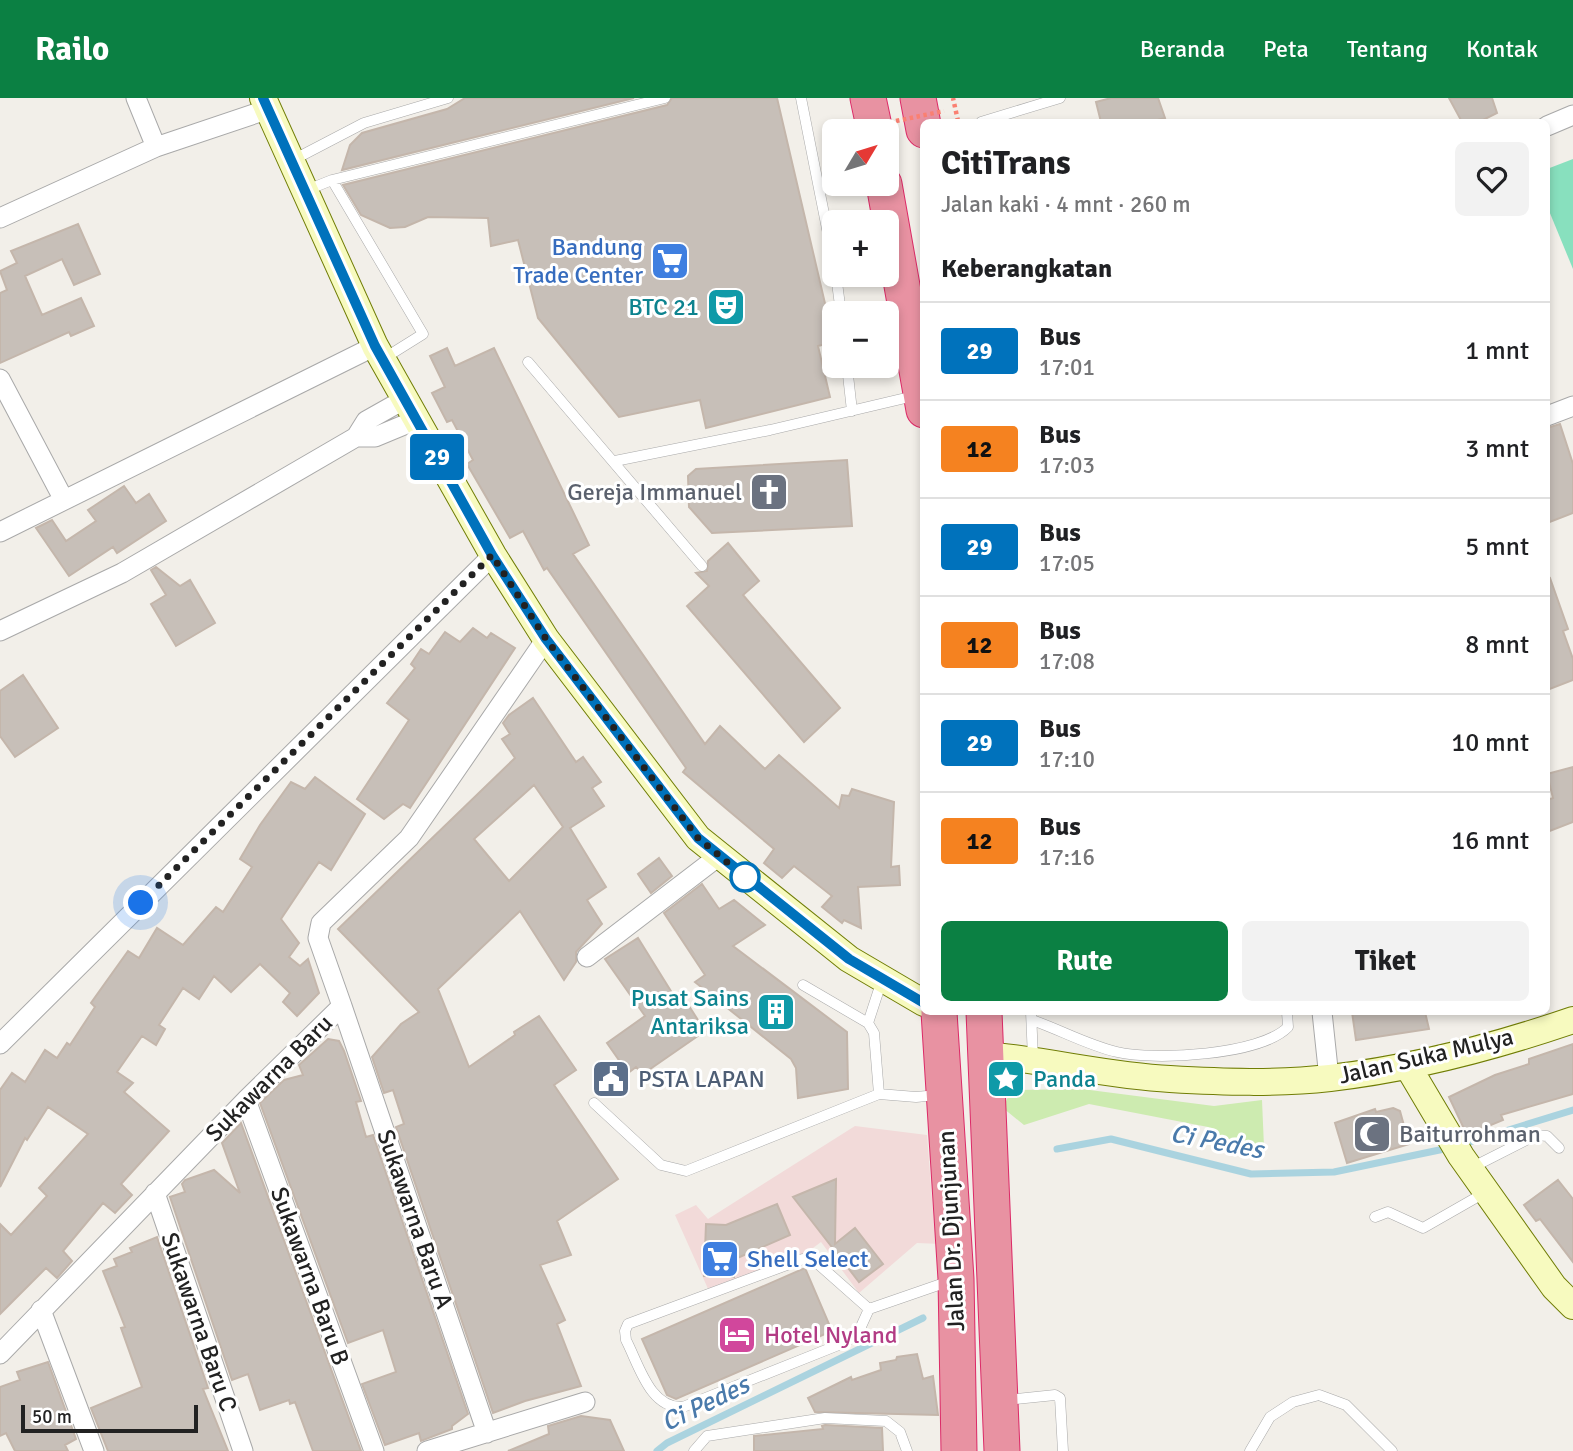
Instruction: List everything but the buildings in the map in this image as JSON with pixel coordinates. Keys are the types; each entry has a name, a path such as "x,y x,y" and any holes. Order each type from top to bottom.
{"highway":[{"path":"868,98 872,119"},
{"path":"886,196 920,385"},
{"name":"Jalan Dr. Djunjunan","path":"939,1015 956,1279 959,1451"},
{"name":"Jalan Dr. Djunjunan","path":"984,1015 1002,1451"}],"street":[{"path":"136,98 156,147"},
{"path":"0,218 156,147 265,104 379,353 492,555 546,639 698,838 849,959 920,1001"},
{"path":"1550,126 1573,115"},
{"path":"0,532 379,353"},
{"path":"0,379 64,500"},
{"path":"1550,415 1573,407"},
{"path":"0,631 122,573 356,437 366,421 410,410"},
{"path":"0,1044 492,555"},
{"name":"Sukawarna Baru","path":"0,1354 246,1100 342,1006 318,938 321,923 409,838 546,639"},
{"path":"587,957 719,856"},
{"name":"Sukawarna Baru A","path":"342,1006 488,1433"},
{"path":"1322,1015 1329,1078"},
{"name":"Jalan Suka Mulya","path":"985,1055 1033,1059 1169,1079 1259,1082 1329,1078 1407,1065 1573,1020"},
{"path":"1407,1065 1460,1155 1554,1287 1573,1306"},
{"name":"Sukawarna Baru B","path":"246,1100 374,1451"},
{"name":"Sukawarna Baru C","path":"156,1193 243,1451"},
{"path":"41,1311 94,1451"},
{"path":"427,1451 585,1402"}],"lane":[{"path":"290,162 365,123 448,98"},
{"path":"304,191 332,180 665,98"},
{"path":"801,98 823,210"},
{"path":"991,119 1060,98"},
{"path":"332,180 423,334 379,353"},
{"path":"528,362 702,566"},
{"path":"848,378 852,411"},
{"path":"615,461 852,411 920,402"},
{"path":"868,1023 882,978"},
{"path":"803,985 868,1023 874,1034 879,1094"},
{"path":"1033,1059 1031,1016 1083,1042 1144,1057 1260,1043 1281,1034 1288,1027 1287,1015"},
{"path":"594,1103 661,1166 669,1170 686,1171 879,1094 916,1097 944,1095"},
{"path":"1460,1155 1536,1135 1546,1136 1559,1148"},
{"path":"1375,1217 1388,1212 1407,1218 1423,1228 1486,1192"},
{"path":"869,1308 817,1263 803,1259 628,1324 625,1331 626,1340 659,1402 672,1408 683,1407 846,1342 859,1331 869,1308 956,1279"},
{"path":"1000,1400 1055,1395 1060,1398 1063,1451"},
{"path":"1250,1451 1270,1417 1293,1402 1319,1395 1346,1405 1392,1451"},
{"path":"694,1451 707,1436 825,1418 886,1422 900,1432 907,1451"}],"path":[{"path":"953,98 958,119"},
{"path":"900,119 929,113"}],"shaded area":[{"path":"855,1126 927,1135 934,1225 941,1244 917,1243 859,1293 821,1242 805,1254 709,1291 675,1215 696,1205 708,1219"}],"green space":[{"path":"1573,159 1573,269 1550,213 1550,168"},
{"path":"1082,1089 1214,1106 1262,1100 1264,1147 1229,1143 1208,1127 1089,1104 1024,1125 1003,1108 1011,1090"}],"waterway":[{"name":"Ci Pedes","path":"1460,1145 1573,1110"},
{"name":"Ci Pedes","path":"1057,1149 1111,1139 1251,1174 1334,1172 1449,1148"},
{"name":"Ci Pedes","path":"657,1451 667,1443 923,1318"}],"bus line":[{"name":"29","path":"263,98 266,110 375,346 492,555 546,639 698,838 849,959 920,1001"}],"place":[{"name":"Bandung Trade Center","path":"670,261"},
{"name":"BTC 21","path":"726,307"},
{"name":"Gereja Immanuel","path":"769,492"},
{"name":"Pusat Sains Antariksa","path":"776,1012"},
{"name":"PSTA LAPAN","path":"611,1079"},
{"name":"Panda","path":"1006,1079"},
{"name":"Baiturrohman","path":"1372,1134"},
{"name":"Shell Select","path":"720,1259"},
{"name":"Hotel Nyland","path":"737,1335"}],"route":[{"path":"141,903 492,555 546,639 698,838 745,877"}]}
